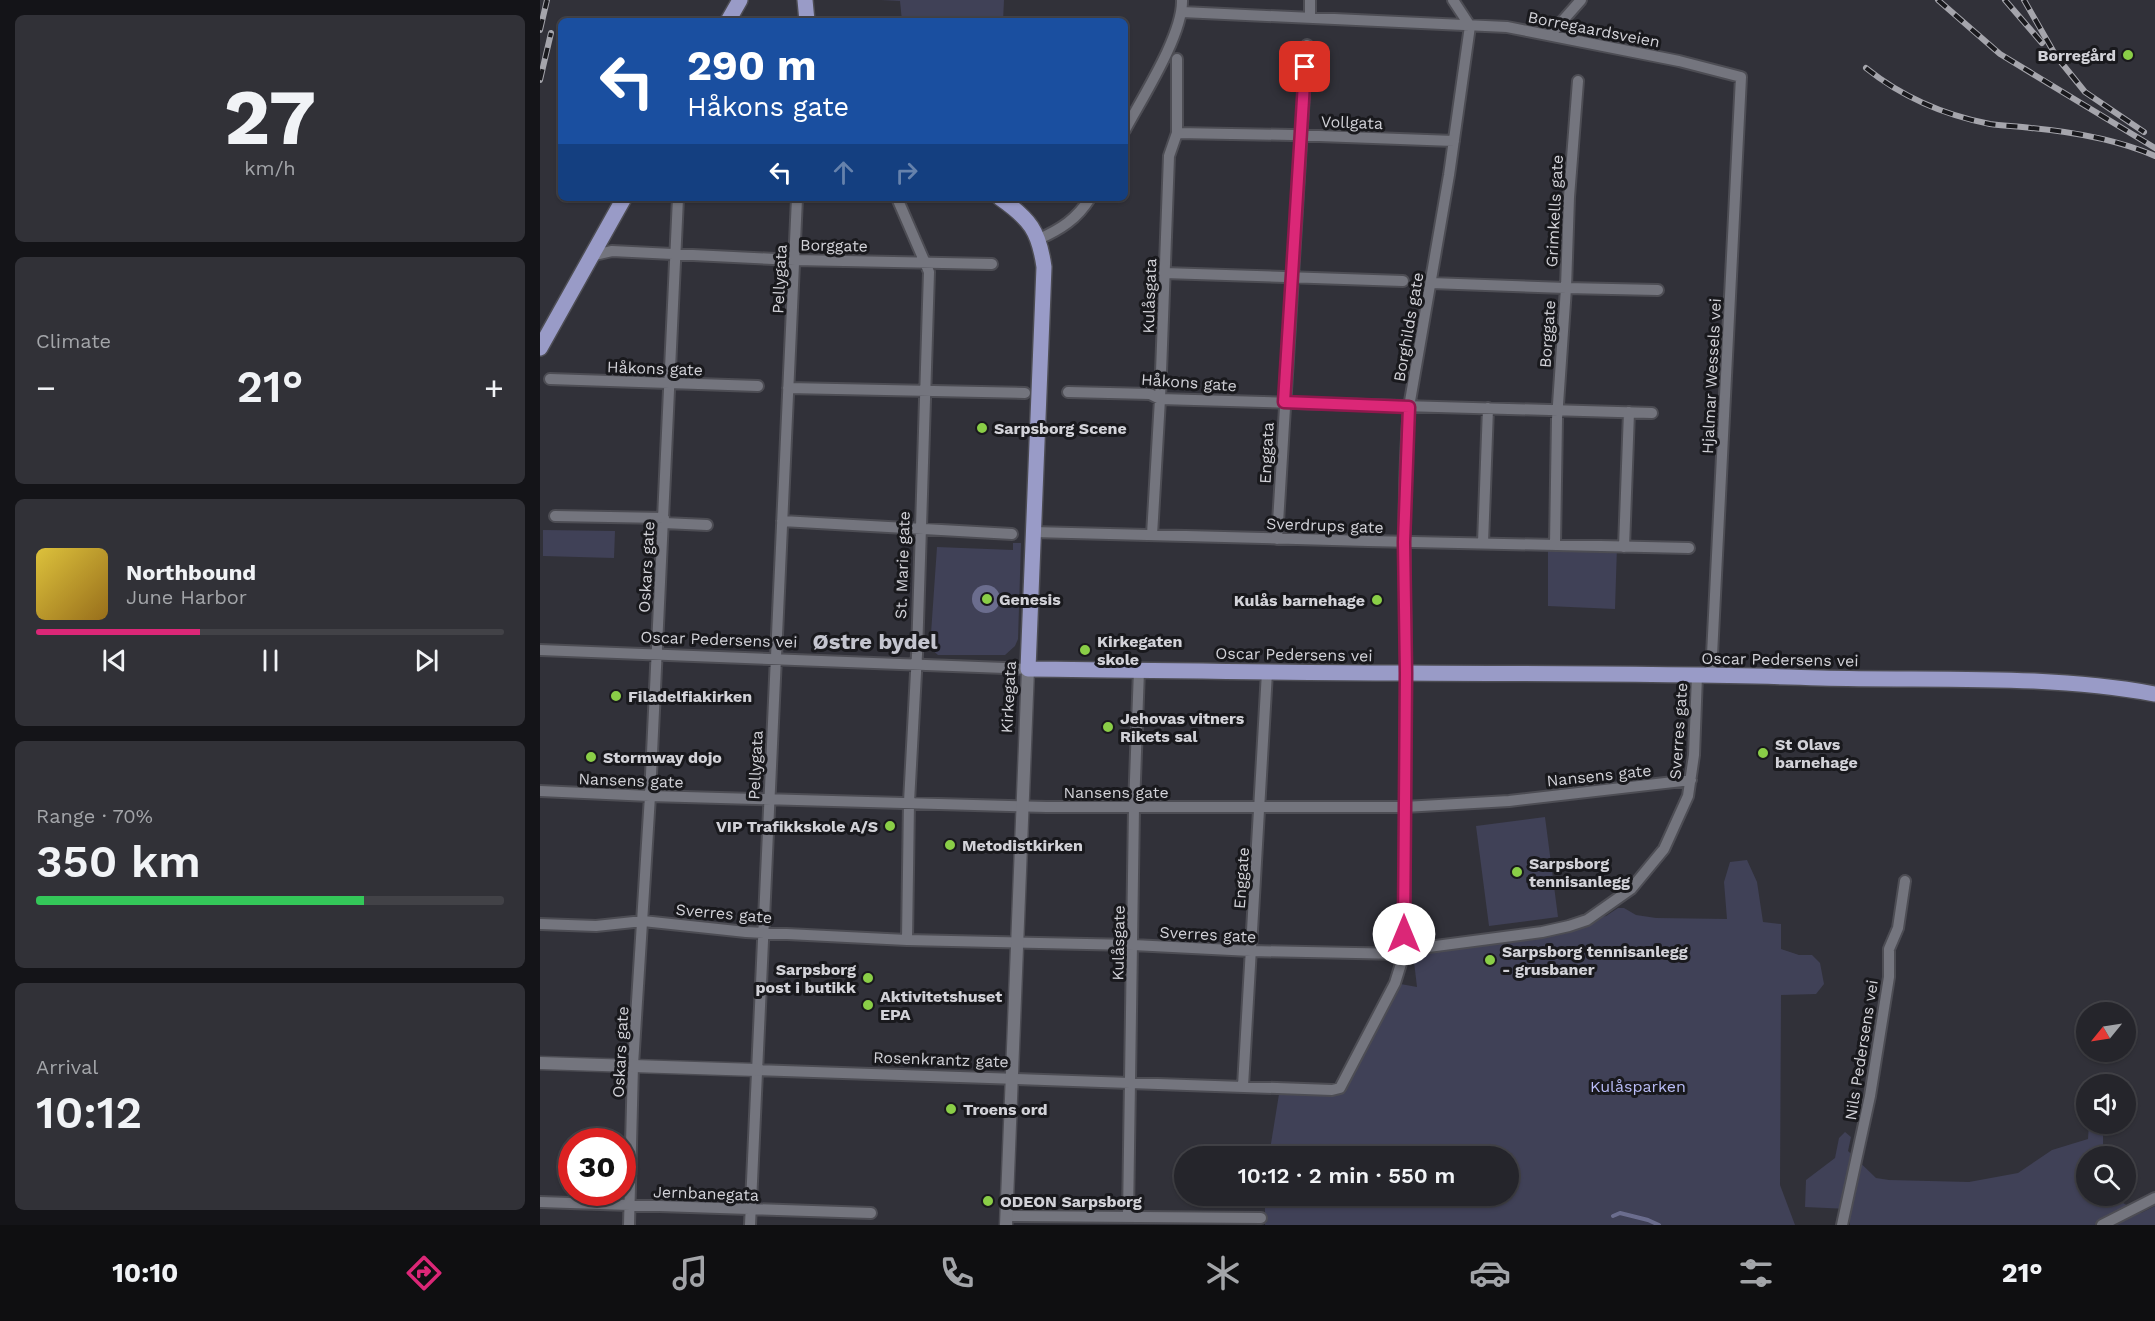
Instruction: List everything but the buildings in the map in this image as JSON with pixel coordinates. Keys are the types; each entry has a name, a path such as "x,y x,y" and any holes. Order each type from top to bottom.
{"main road":[{"path":"805,0 807,18"},
{"path":"729,18 735,2"},
{"path":"540,348 622,201"},
{"path":"1004,201 1027,221 1039,239"},
{"name":"Kirkegata","path":"1028,669 1044,275 1039,239"},
{"name":"Oscar Pedersens vei","path":"1028,669 2031,680 2120,688 2155,694"}],"street":[{"path":"1128,123 1167,51 1182,12 1182,0"},
{"path":"1310,0 1310,17"},
{"path":"1453,0 1470,26"},
{"path":"1550,35 1581,0"},
{"name":"Borregaardsveien","path":"1182,12 1507,27 1679,61 1741,77"},
{"name":"Borghilds gate","path":"1340,1088 1395,983 1404,954 1406,673 1404,542 1409,407 1454,141 1470,26"},
{"name":"Enggata","path":"1277,539 1307,45"},
{"name":"Kulåsgata","path":"1152,535 1161,399 1169,156 1177,133 1177,59"},
{"name":"Hjalmar Wessels vei","path":"1704,675 1741,77"},
{"name":"Grimkells gate","path":"1578,81 1569,197 1566,288 1658,290"},
{"name":"Vollgata","path":"1177,133 1454,141"},
{"name":"Oskars gate","path":"632,1128 633,1065 650,796 678,201"},
{"name":"Pellygata","path":"750,1225 797,201"},
{"name":"St. Marie gate","path":"898,201 929,272 909,802 907,940"},
{"path":"1039,239 1064,227 1078,215 1088,201"},
{"name":"Borggate","path":"590,256 612,251 795,260 992,264"},
{"path":"1164,273 1403,281"},
{"name":"Borggate","path":"1431,283 1566,288 1558,409"},
{"name":"Håkons gate","path":"550,379 758,386"},
{"path":"788,388 1025,393"},
{"name":"Håkons gate","path":"1068,392 1150,394 1161,399 1652,413"},
{"path":"1483,543 1488,408"},
{"path":"1555,544 1558,409"},
{"path":"1624,547 1629,412"},
{"path":"555,516 707,525"},
{"path":"782,521 1012,534"},
{"name":"Sverdrups gate","path":"1033,532 1689,548"},
{"name":"Oscar Pedersens vei","path":"540,650 1028,669"},
{"name":"Kirkegata","path":"1006,1221 1028,669"},
{"name":"Kulåsgate","path":"1128,1217 1134,807 1139,670"},
{"name":"Enggate","path":"1243,1086 1266,672"},
{"name":"Sverres gate","path":"540,924 596,926 643,921 763,933 907,940 1404,954 1413,949 1542,932 1587,920 1630,889 1664,849 1688,796 1704,675"},
{"name":"Nansens gate","path":"540,792 1021,806 1404,807 1509,801 1691,780"},
{"name":"Nils Pedersens vei","path":"1842,1225 1870,1096 1888,977 1889,949 1898,928 1905,881"},
{"name":"Rosenkrantz gate","path":"540,1064 633,1065 1130,1084 1332,1090 1340,1088"},
{"path":"2102,1225 2155,1198"},
{"name":"Jernbanegata","path":"540,1202 558,1203"},
{"name":"Oskars gate","path":"629,1225 631,1206"},
{"name":"Jernbanegata","path":"631,1206 871,1213"},
{"path":"1006,1221 1128,1217 1261,1218"}],"green space":[{"path":"881,0 1004,0 1003,18 902,18 900,1"},
{"path":"543,530 615,531 614,558 543,556"},
{"path":"1013,543 1021,543 1018,639 1015,646 1005,655 938,655 930,648 937,547 1013,550"},
{"path":"1617,546 1615,609 1548,606 1548,549"},
{"name":"Sarpsborg tennisanlegg","path":"1545,817 1558,917 1489,926 1476,826"},
{"name":"Kulåsparken","path":"1747,860 1757,882 1763,922 1781,924 1781,949 1799,955 1812,955 1820,963 1824,984 1816,994 1781,995 1780,1185 1795,1225 1265,1225 1265,1207 1261,1206 1519,1206 1519,1146 1271,1146 1280,1088 1340,1088 1395,983 1417,987 1413,953 1606,916 1618,908 1624,908 1636,915 1656,918 1727,919 1724,882 1730,862"},
{"path":"1845,1132 1851,1137 1848,1151 1876,1178 1889,1180 1969,1182 2018,1173 2052,1150 2088,1139 2088,1134 2103,1134 2103,1146 2076,1146 2076,1206 2128,1206 2141,1213 2155,1206 2155,1225 1850,1225 1849,1209 1805,1207 1806,1180 1835,1158 1839,1138"}],"shaded area":[{"path":"986,585 996,589 1000,599 996,609 986,613 976,609 972,599 976,589"}],"waterway":[{"path":"1613,1216 1620,1213 1659,1225"}],"railway":[{"path":"540,30 547,0"},
{"path":"1938,0 2000,54 2155,148"},
{"path":"2005,0 2042,43"},
{"path":"2024,0 2056,56 2085,92 2144,132"},
{"path":"540,80 551,33"},
{"path":"1866,68 1894,88 1924,104 1956,116 1990,124 2094,137 2155,156"}],"place":[{"name":"Borregård","path":"2128,55"},
{"name":"Sarpsborg Scene","path":"982,428"},
{"name":"Genesis","path":"987,599"},
{"name":"Kulås barnehage","path":"1377,600"},
{"name":"Kirkegaten skole","path":"1085,650"},
{"name":"Filadelfiakirken","path":"616,696"},
{"name":"Jehovas vitners Rikets sal","path":"1108,727"},
{"name":"St Olavs barnehage","path":"1763,753"},
{"name":"Stormway dojo","path":"591,757"},
{"name":"VIP Trafikkskole A/S","path":"890,826"},
{"name":"Metodistkirken","path":"950,845"},
{"name":"Sarpsborg tennisanlegg","path":"1517,872"},
{"name":"Sarpsborg tennisanlegg - grusbaner","path":"1490,960"},
{"name":"Sarpsborg post i butikk","path":"868,978"},
{"name":"Aktivitetshuset EPA","path":"868,1005"},
{"name":"Troens ord","path":"951,1109"},
{"name":"ODEON Sarpsborg","path":"988,1201"}],"district":[{"name":"Østre bydel","path":"875,641"}],"route":[{"path":"1305,67 1284,402 1409,407 1404,542 1406,673 1404,934"}]}
